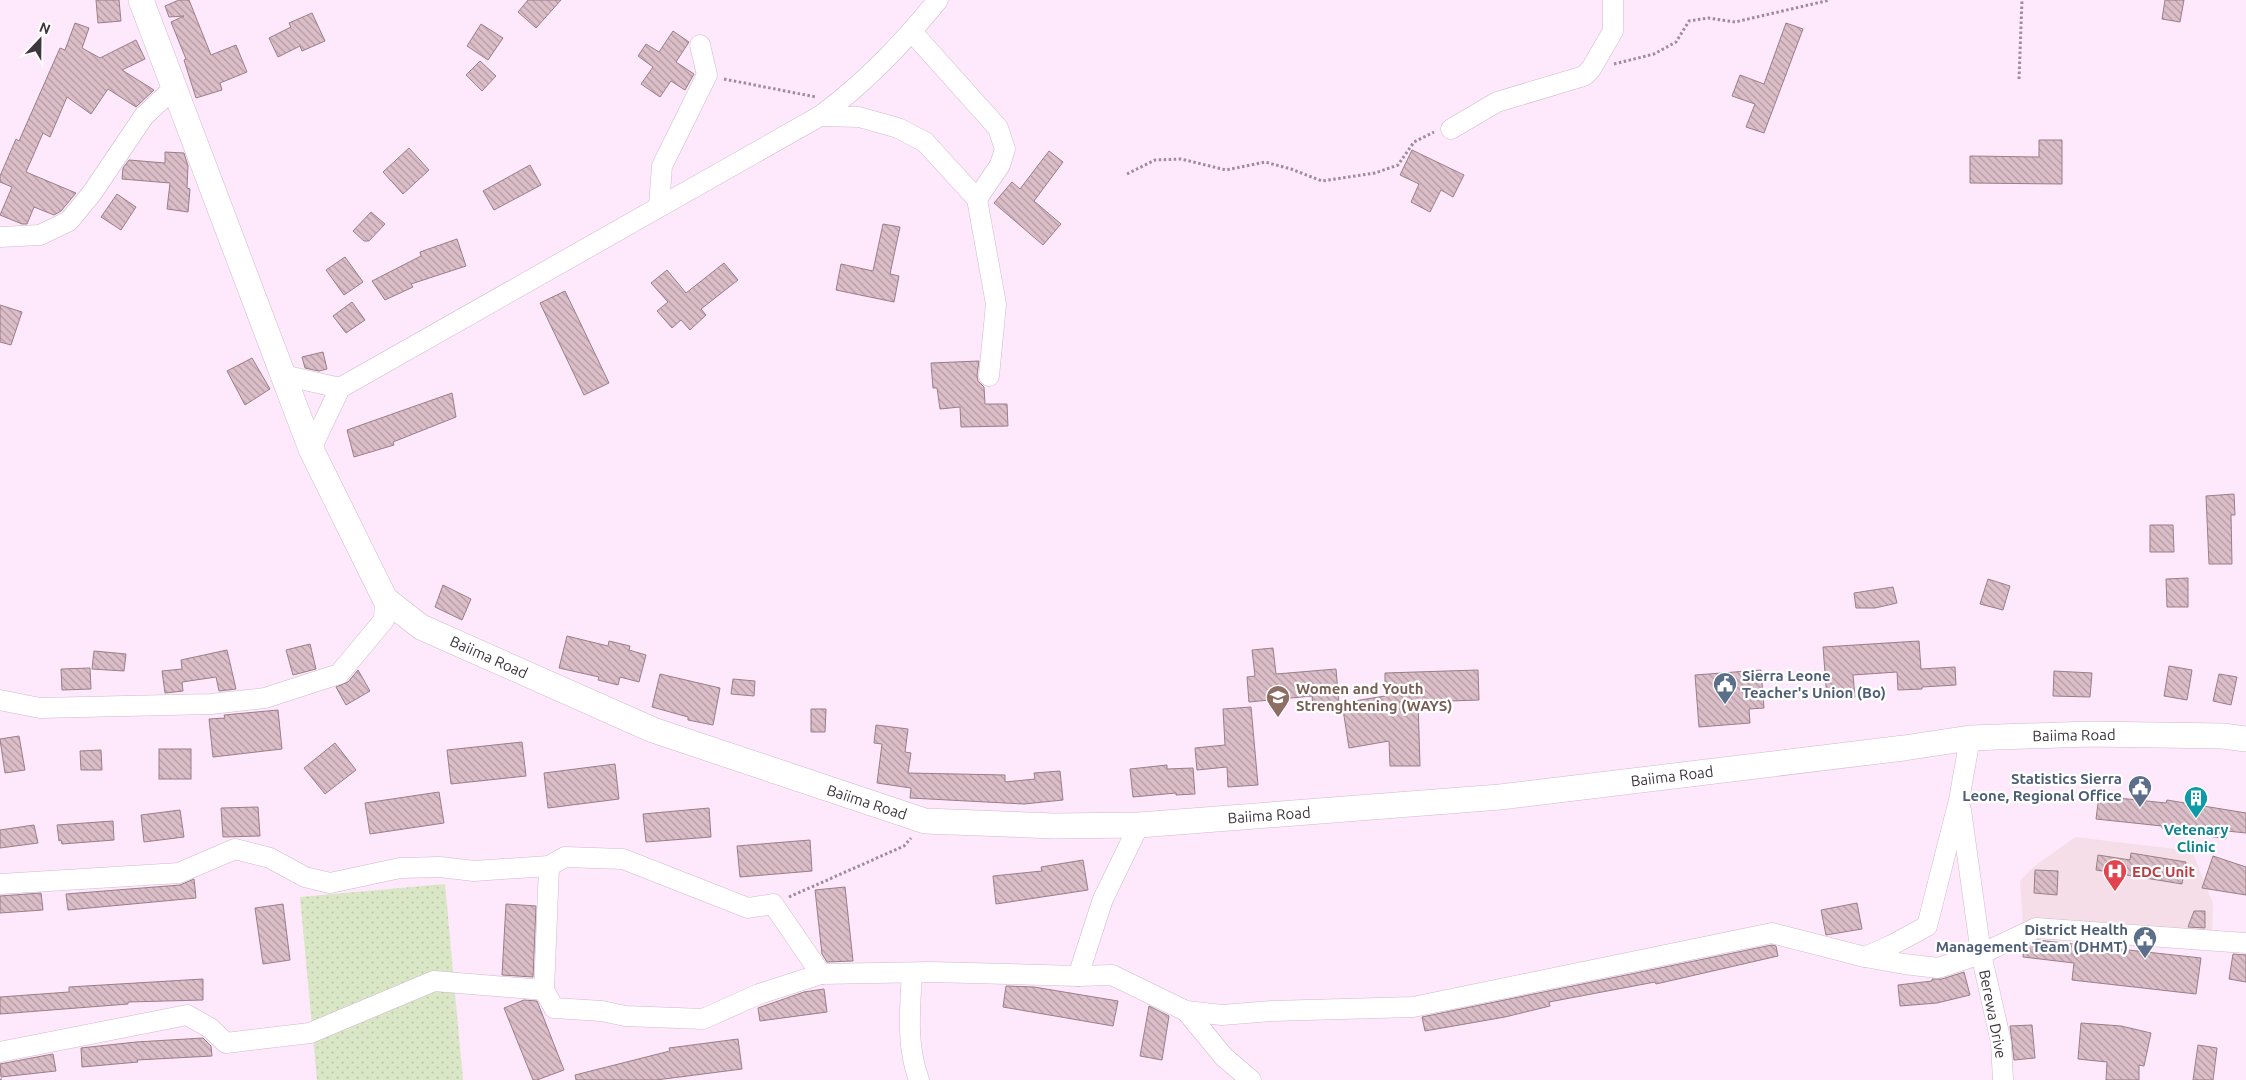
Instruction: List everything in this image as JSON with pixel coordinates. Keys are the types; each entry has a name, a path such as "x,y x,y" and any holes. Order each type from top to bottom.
{"street":[{"name":"Baiima Road","path":"141,0 311,449 385,599 421,627 653,730 925,821 1054,826 1139,825 1500,797 1970,738 2090,734 2223,736 2246,739"},
{"path":"311,449 340,388 820,116 839,102 898,49 938,0"},
{"path":"1451,129 1497,102 1584,76 1592,69 1613,31 1613,0"},
{"path":"912,32 998,128 1006,149 1000,165 977,199"},
{"path":"659,206 662,166 707,75 700,45"},
{"path":"0,237 40,235 69,222 92,193 144,116 175,87"},
{"path":"820,116 858,117 898,128 925,142 977,199 996,304 989,376"},
{"path":"283,375 340,388"},
{"path":"0,700 40,708 211,704 265,698 339,674 384,620 385,599"},
{"path":"1865,957 1892,945 1926,926 1959,800 1970,738"},
{"name":"Berewa Drive","path":"1959,800 1981,954 2001,1042 2003,1080"},
{"path":"1078,976 1104,899 1139,825"},
{"path":"0,884 179,873 235,848 270,858 305,877 330,883 400,868 440,866 474,871 549,866 565,857 623,860 748,908 773,904 821,974"},
{"path":"549,866 544,990 554,1008 602,1011 625,1016 703,1018 759,994 821,974 912,973 1112,976 1186,1011 1222,1015 1272,1011 1413,1006 1772,933 1865,957 1938,968 1981,954 2036,928 2246,943"},
{"path":"912,973 909,1022 912,1064 918,1080"},
{"path":"0,1052 187,1015 210,1028 226,1043 310,1033 434,981 544,990"},
{"path":"1186,1011 1224,1057 1250,1080"}],"path":[{"path":"1592,69 1654,54 1676,42 1689,21 1708,18 1735,22 1830,0"},
{"path":"2019,79 2022,0"},
{"path":"707,75 761,88 839,102"},
{"path":"1127,174 1155,160 1181,159 1226,170 1265,162 1291,169 1322,181 1375,173 1398,164 1414,142 1440,130 1451,129"},
{"path":"773,904 904,846 925,821"}],"shaded area":[{"name":"EDC Unit","path":"2075,837 2192,851 2213,904 2212,936 2023,925 2020,881 2031,869"}],"green space":[{"path":"445,884 463,1080 317,1080 300,897"}],"building":[{"path":"96,0 119,0 121,21 98,23"},
{"path":"179,0 189,0 211,55 236,45 247,72 220,83 222,90 196,98 184,60 186,59 171,22 184,16 169,17 165,6"},
{"path":"528,0 561,0 536,28 518,12"},
{"path":"2165,0 2184,0 2180,22 2162,19"},
{"path":"312,13 325,41 302,51 300,46 278,57 269,38 291,27 289,23"},
{"path":"75,23 89,28 82,48 100,58 136,40 145,59 122,70 154,90 136,107 108,89 91,114 67,97 50,137 43,133 26,172 76,193 61,211 54,215 34,207 27,224 22,224 0,215 12,187 0,182 0,176 16,139 19,141 60,48 65,50"},
{"path":"1786,23 1803,29 1764,133 1746,127 1755,104 1732,96 1740,75 1764,84"},
{"path":"481,24 503,38 488,60 467,46"},
{"path":"673,31 689,42 676,62 694,74 685,90 671,81 660,97 641,84 653,67 638,56 646,44 659,52"},
{"path":"480,61 496,76 482,91 466,75"},
{"path":"2039,140 2062,140 2062,184 1970,183 1970,156 2039,157"},
{"path":"409,148 429,170 403,194 383,172"},
{"path":"1412,150 1464,175 1453,197 1441,190 1430,212 1411,202 1419,184 1400,175"},
{"path":"1049,151 1063,162 1034,201 1061,224 1043,245 994,203 1012,182 1020,189"},
{"path":"165,152 184,153 188,166 187,188 190,189 188,212 167,209 170,183 122,179 123,168 129,160 165,163"},
{"path":"530,165 541,185 494,210 483,191"},
{"path":"117,194 136,207 121,230 101,217"},
{"path":"371,212 385,224 369,241 364,241 353,231"},
{"path":"883,224 900,227 890,274 899,276 894,302 836,290 841,264 873,271"},
{"path":"457,239 466,266 411,284 413,287 385,300 372,281 421,256 420,252"},
{"path":"345,257 363,282 344,295 326,270"},
{"path":"724,263 738,280 701,309 706,315 690,330 681,320 672,328 657,311 668,302 651,283 667,270 686,293"},
{"path":"565,291 609,383 584,395 540,303"},
{"path":"352,302 365,320 346,333 333,316"},
{"path":"0,305 22,312 11,345 0,342"},
{"path":"323,352 327,369 319,371 305,368 302,357"},
{"path":"252,358 270,389 245,405 227,371"},
{"path":"979,361 977,375 978,381 984,387 985,404 1007,404 1008,426 961,427 960,407 940,409 937,388 933,388 931,363"},
{"path":"452,393 456,417 393,442 394,445 354,457 347,430"},
{"path":"2234,494 2235,515 2231,515 2232,564 2209,564 2206,496"},
{"path":"2150,525 2173,525 2174,552 2150,552"},
{"path":"2188,578 2188,607 2167,607 2166,579"},
{"path":"1988,579 2010,586 2003,610 1980,604"},
{"path":"443,585 471,599 462,620 435,607"},
{"path":"1893,587 1897,603 1875,608 1856,608 1854,593"},
{"path":"567,636 608,646 609,641 630,646 629,650 646,655 639,682 620,677 618,685 598,680 599,677 559,668"},
{"path":"1919,641 1921,669 1955,667 1956,685 1898,690 1897,672 1853,675 1855,697 1827,699 1823,647"},
{"path":"310,644 316,669 293,675 286,650"},
{"path":"1273,648 1276,674 1336,669 1339,704 1313,706 1312,696 1249,702 1247,677 1255,676 1252,650"},
{"path":"227,650 236,689 219,691 216,677 182,682 183,691 165,693 162,671 182,669 181,660"},
{"path":"94,651 126,654 124,671 92,669"},
{"path":"2169,666 2192,670 2187,700 2164,696"},
{"path":"90,668 91,689 62,690 61,669"},
{"path":"358,670 370,691 346,705 336,687 348,682"},
{"path":"1478,670 1479,700 1418,702 1420,766 1390,766 1389,741 1349,748 1342,703 1385,696 1385,673"},
{"path":"1761,670 1764,708 1749,709 1750,723 1699,727 1695,675"},
{"path":"2054,671 2092,673 2090,697 2053,696"},
{"path":"660,674 720,688 713,725 688,720 688,717 652,707"},
{"path":"2219,674 2237,677 2231,705 2213,701"},
{"path":"733,679 755,681 754,696 731,694"},
{"path":"1251,707 1258,785 1228,787 1227,767 1197,770 1195,748 1225,745 1223,709"},
{"path":"811,709 826,709 825,732 811,732"},
{"path":"278,710 282,749 213,757 209,719 225,718 224,715"},
{"path":"876,725 908,729 905,752 911,753 908,773 1005,775 1005,782 1035,779 1034,773 1060,771 1063,800 1024,804 910,798 911,788 877,783 882,744 874,743"},
{"path":"19,736 25,770 5,773 0,739"},
{"path":"522,742 526,776 451,784 447,750"},
{"path":"335,743 356,770 325,794 304,768"},
{"path":"159,749 191,749 191,779 159,779"},
{"path":"101,750 102,770 81,770 80,751"},
{"path":"615,764 619,799 548,808 544,773"},
{"path":"1167,765 1167,769 1193,768 1195,794 1176,795 1176,793 1133,797 1130,769"},
{"path":"439,792 444,823 370,834 365,803"},
{"path":"2099,796 2166,803 2167,800 2246,813 2246,833 2227,831 2226,839 2162,828 2162,826 2096,819"},
{"path":"258,807 260,836 223,837 221,808"},
{"path":"709,808 711,837 646,842 643,814"},
{"path":"180,810 184,837 144,842 141,815"},
{"path":"113,821 114,840 62,844 61,840 59,841 57,825"},
{"path":"34,825 38,843 0,848 0,830"},
{"path":"810,840 812,871 740,877 737,846"},
{"path":"2131,853 2186,862 2182,884 2096,870 2098,855 2130,860"},
{"path":"2213,856 2246,867 2246,895 2202,888"},
{"path":"1083,860 1088,890 996,904 993,876 1042,871 1041,867"},
{"path":"2035,870 2058,871 2057,895 2034,893"},
{"path":"194,879 196,898 68,910 66,894 180,885"},
{"path":"845,887 853,961 827,962 822,954 815,890"},
{"path":"41,893 43,910 0,913 0,896"},
{"path":"1857,903 1862,929 1826,935 1821,910"},
{"path":"283,904 290,960 263,964 255,908"},
{"path":"506,904 536,906 533,977 502,975"},
{"path":"2194,911 2205,911 2205,928 2188,927"},
{"path":"2037,940 2201,958 2196,994 2072,980 2074,963 2023,957 2024,947"},
{"path":"1772,945 1776,946 1778,956 1656,984 1655,982 1549,1002 1550,1006 1505,1017 1425,1031 1422,1017"},
{"path":"2233,954 2246,955 2246,982 2229,979"},
{"path":"1964,972 1970,995 1937,1003 1900,1006 1898,985 1932,981 1932,979 1942,979"},
{"path":"203,979 203,1000 128,1002 128,1004 0,1014 0,997 69,992 69,987"},
{"path":"1006,986 1034,987 1118,1001 1113,1026 1003,1007"},
{"path":"824,989 827,1012 760,1021 758,1008 804,992"},
{"path":"524,1000 537,1001 564,1070 537,1080 533,1080 504,1008"},
{"path":"1149,1006 1169,1016 1162,1060 1140,1056"},
{"path":"2081,1023 2121,1026 2151,1033 2144,1066 2139,1065 2139,1080 2106,1080 2107,1062 2078,1059"},
{"path":"2032,1025 2035,1058 2014,1060 2010,1026"},
{"path":"203,1038 211,1046 212,1056 137,1060 138,1062 82,1067 81,1048"},
{"path":"738,1039 742,1069 656,1080 576,1080 575,1075 670,1051 669,1048"},
{"path":"2198,1045 2217,1048 2213,1080 2193,1080"},
{"path":"53,1054 56,1071 1,1077 0,1064"}],"place":[{"name":"Sierra Leone Teacher's Union (Bo)","path":"1725,705"},
{"name":"Women and Youth Strenghtening (WAYS)","path":"1278,718"},
{"name":"Statistics Sierra Leone, Regional Office","path":"2140,808"},
{"name":"Vetenary Clinic","path":"2196,819"},
{"name":"EDC Unit","path":"2115,892"},
{"name":"District Health Management Team (DHMT)","path":"2145,959"}]}
